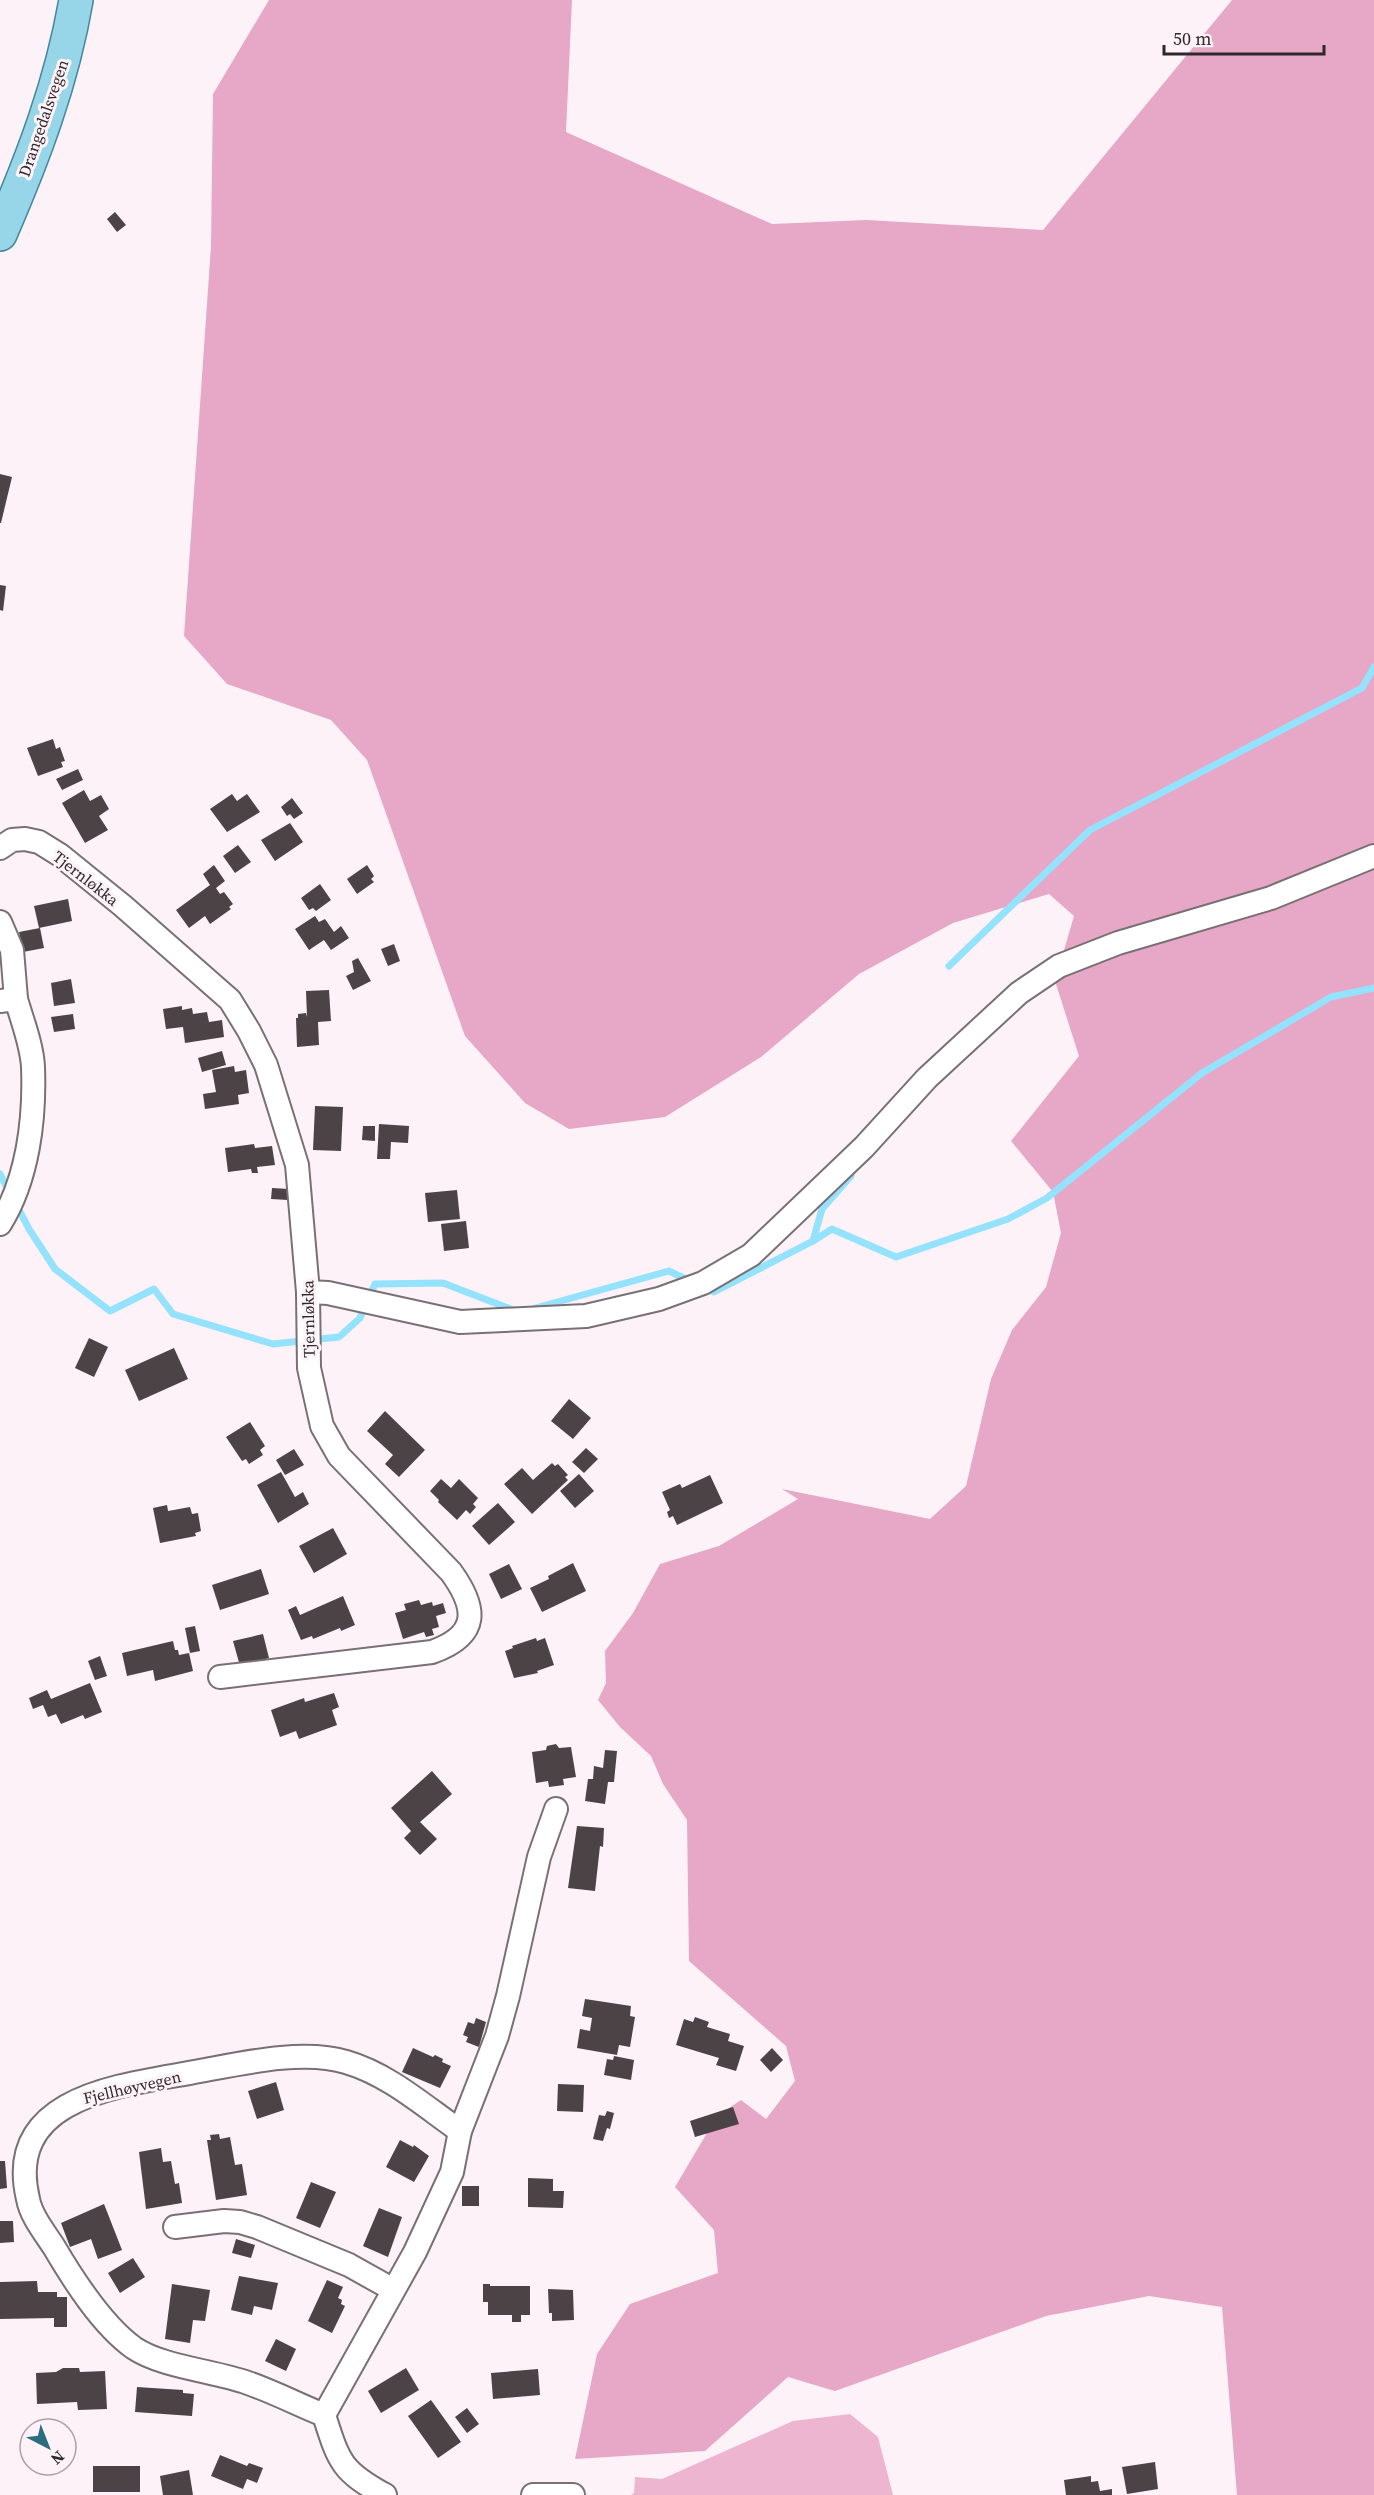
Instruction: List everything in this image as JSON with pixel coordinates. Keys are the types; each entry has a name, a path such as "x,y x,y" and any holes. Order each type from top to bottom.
{"main road":[{"name":"Drangedalsvegen","path":"0,234 49,112 64,58 76,0"}],"street":[{"name":"Tjernløkka","path":"0,848 12,840 25,839 39,842 60,855 123,906 230,1000 266,1065 297,1165 303,1209 308,1292 309,1368 322,1426 339,1456 451,1572 466,1592 471,1608 469,1620 451,1645 432,1652 220,1677"},
{"path":"308,1292 328,1293 460,1322 586,1316 659,1299 703,1283 752,1255 864,1147 927,1077 1019,993 1059,966 1118,944 1271,897 1374,856"},
{"path":"0,922 12,950 8,1000 33,1065 32,1118 23,1169 11,1207 0,1224"},
{"path":"385,2495 357,2480 343,2465 324,2415 392,2289 415,2252 452,2172 460,2131 497,2036 539,1857 556,1809"},
{"name":"Fjellhøyvegen","path":"324,2415 248,2383 154,2358 135,2349 117,2334 65,2266 28,2201 24,2172 26,2155 31,2144 49,2116 73,2101 124,2086 218,2068 289,2058 322,2057 346,2061 393,2084 460,2131"},
{"path":"176,2227 240,2222 349,2265 392,2289"},
{"path":"533,2495 573,2495"}],"shaded area":[{"path":"269,0 572,0 566,132 772,224 866,220 1043,230 1232,0 1374,0 1374,2495 1237,2495 1222,2307 1149,2296 1046,2316 835,2391 788,2377 705,2451 575,2459 597,2354 630,2304 718,2273 714,2230 675,2187 717,2116 741,2100 766,2119 795,2081 786,2046 689,1961 687,1820 663,1784 651,1756 620,1727 598,1700 606,1683 605,1651 633,1613 660,1564 719,1546 798,1499 782,1489 930,1519 966,1486 991,1379 1012,1330 1046,1287 1061,1233 1053,1192 1011,1141 1079,1056 1055,981 1074,916 1049,894 953,923 859,974 761,1057 665,1117 569,1129 525,1103 465,1036 367,760 331,720 227,684 184,636 211,246 213,94"},
{"path":"850,2414 878,2437 893,2495 631,2495 634,2493 635,2477 662,2479 793,2421"}],"building":[{"path":"115,212 126,225 117,232 107,219"},
{"path":"0,474 12,477 1,523 0,523"},
{"path":"0,585 6,586 3,611 0,610"},
{"path":"53,739 56,749 60,747 65,761 61,762 63,767 38,776 27,748"},
{"path":"78,769 83,780 62,790 56,779"},
{"path":"84,790 90,801 101,795 109,809 99,816 108,830 85,843 62,803"},
{"path":"232,794 237,801 247,794 260,812 227,832 210,809"},
{"path":"292,798 303,813 294,819 290,814 287,816 281,807"},
{"path":"290,823 303,842 275,861 261,840"},
{"path":"238,845 251,862 235,873 223,856"},
{"path":"214,865 225,881 216,888 220,894 224,892 233,904 229,907 231,909 210,924 205,916 189,928 176,910 210,885 203,874"},
{"path":"367,865 374,876 371,879 374,882 357,894 347,879"},
{"path":"320,884 331,900 316,911 313,908 309,910 301,898"},
{"path":"68,899 72,921 39,928 34,906"},
{"path":"315,916 319,922 325,919 334,932 341,926 349,938 331,950 324,940 309,950 295,929"},
{"path":"40,928 44,948 23,952 19,932"},
{"path":"394,944 400,961 388,966 381,949"},
{"path":"358,958 371,981 353,990 346,976 354,972 352,961"},
{"path":"71,979 75,1003 54,1006 51,983"},
{"path":"329,990 331,1021 318,1022 319,1045 297,1047 296,1018 298,1014 306,1013 307,1017 306,991"},
{"path":"182,1006 182,1010 192,1008 193,1014 207,1012 209,1022 222,1020 224,1037 185,1043 183,1027 166,1029 163,1009"},
{"path":"73,1014 75,1029 54,1032 51,1017"},
{"path":"222,1051 226,1065 202,1072 198,1058"},
{"path":"234,1066 235,1072 246,1070 249,1093 238,1095 239,1104 205,1109 203,1094 216,1092 212,1070"},
{"path":"315,1106 343,1107 341,1151 313,1150"},
{"path":"379,1124 409,1126 408,1143 391,1142 390,1159 377,1159"},
{"path":"363,1126 375,1126 375,1141 362,1140"},
{"path":"254,1144 255,1148 272,1146 275,1165 257,1167 258,1173 252,1173 251,1169 228,1172 225,1148"},
{"path":"272,1188 289,1189 288,1200 271,1199"},
{"path":"457,1190 460,1219 428,1222 425,1193"},
{"path":"466,1221 469,1248 444,1251 441,1224"},
{"path":"89,1338 108,1347 94,1377 75,1368"},
{"path":"174,1348 188,1379 139,1401 125,1370"},
{"path":"569,1399 591,1418 573,1439 551,1421"},
{"path":"385,1411 425,1450 399,1477 385,1464 393,1455 367,1431"},
{"path":"250,1422 265,1446 260,1450 263,1455 249,1464 246,1459 242,1461 226,1437"},
{"path":"586,1448 598,1459 584,1473 572,1462"},
{"path":"294,1449 304,1465 285,1475 276,1460"},
{"path":"552,1463 555,1466 558,1464 568,1475 565,1477 568,1480 532,1514 504,1484 522,1468 533,1480"},
{"path":"281,1472 295,1497 303,1492 309,1504 278,1523 257,1485"},
{"path":"579,1474 594,1491 575,1508 560,1491"},
{"path":"710,1475 723,1503 677,1525 673,1516 669,1518 667,1512 670,1510 662,1492 680,1484 682,1488"},
{"path":"441,1479 451,1488 459,1479 478,1498 473,1504 476,1507 470,1514 466,1510 457,1520 438,1502 439,1500 430,1491"},
{"path":"498,1503 515,1522 489,1545 472,1526"},
{"path":"167,1505 168,1511 190,1507 192,1514 198,1513 201,1531 195,1533 196,1536 160,1543 153,1508"},
{"path":"333,1528 347,1554 314,1573 299,1546"},
{"path":"573,1563 586,1591 542,1612 530,1588"},
{"path":"509,1564 522,1589 501,1599 489,1574"},
{"path":"261,1569 269,1594 220,1610 212,1585"},
{"path":"343,1596 355,1625 341,1631 340,1628 313,1639 312,1636 301,1640 288,1610 296,1606 300,1615"},
{"path":"419,1600 421,1605 432,1602 433,1606 443,1603 446,1613 436,1616 439,1627 432,1629 434,1635 426,1637 424,1632 403,1639 395,1613 406,1610 404,1604"},
{"path":"195,1626 200,1651 190,1653 185,1628"},
{"path":"263,1634 269,1658 240,1666 233,1641"},
{"path":"536,1638 537,1641 545,1638 554,1665 537,1671 538,1673 514,1678 505,1651 513,1648 512,1646"},
{"path":"173,1641 179,1655 189,1653 193,1671 155,1681 153,1670 127,1676 122,1653"},
{"path":"100,1656 107,1676 95,1680 88,1661"},
{"path":"90,1683 102,1712 85,1719 83,1715 61,1724 56,1714 48,1717 43,1705 33,1709 29,1698 47,1690 51,1699"},
{"path":"334,1693 339,1707 332,1710 337,1725 299,1739 296,1731 280,1737 271,1710 304,1698 305,1702"},
{"path":"556,1744 559,1748 571,1747 576,1777 563,1779 564,1785 549,1787 548,1781 536,1783 532,1752 546,1750 547,1746"},
{"path":"605,1750 617,1751 614,1782 608,1782 605,1804 585,1801 588,1779 593,1779 594,1766 603,1768"},
{"path":"432,1771 452,1794 420,1822 437,1839 420,1855 404,1838 411,1831 391,1808"},
{"path":"577,1826 604,1828 595,1891 568,1888"},
{"path":"585,1999 631,2006 630,2016 635,2017 630,2047 619,2045 617,2055 577,2048 580,2029 590,2031 592,2018 582,2016"},
{"path":"695,2017 709,2022 707,2027 730,2034 728,2041 744,2046 736,2071 716,2065 719,2058 676,2045 684,2019 693,2022"},
{"path":"476,2018 486,2022 479,2047 466,2042 468,2037 463,2035 468,2022 474,2024"},
{"path":"413,2048 433,2057 435,2055 443,2059 442,2062 451,2066 440,2088 402,2072"},
{"path":"772,2048 783,2060 771,2072 760,2060"},
{"path":"614,2056 634,2060 631,2080 604,2075 607,2059 613,2060"},
{"path":"276,2082 284,2110 257,2119 248,2091"},
{"path":"558,2084 584,2085 583,2112 557,2111"},
{"path":"733,2107 739,2124 695,2137 690,2121"},
{"path":"607,2111 614,2113 610,2129 607,2128 603,2141 593,2139 599,2115 605,2116"},
{"path":"219,2134 220,2139 230,2137 235,2165 242,2164 247,2195 216,2200 207,2140 211,2140 210,2135"},
{"path":"400,2140 413,2147 414,2145 429,2156 414,2182 386,2167"},
{"path":"161,2148 163,2162 171,2161 175,2184 179,2183 182,2203 146,2209 139,2152"},
{"path":"0,2161 5,2161 7,2188 0,2189"},
{"path":"528,2178 553,2179 553,2191 564,2191 563,2208 528,2207"},
{"path":"311,2182 336,2192 320,2228 296,2218"},
{"path":"462,2186 479,2186 479,2206 462,2206"},
{"path":"104,2204 122,2250 98,2259 91,2239 70,2247 61,2223"},
{"path":"379,2208 402,2217 388,2257 363,2246"},
{"path":"0,2221 13,2221 14,2242 0,2243"},
{"path":"236,2239 255,2245 251,2258 232,2253"},
{"path":"133,2258 145,2277 120,2293 108,2273"},
{"path":"239,2276 278,2283 272,2310 254,2306 252,2315 231,2310"},
{"path":"327,2280 343,2287 338,2298 345,2306 332,2333 308,2321"},
{"path":"37,2281 38,2292 57,2292 57,2297 67,2297 67,2327 54,2327 54,2318 0,2319 0,2282"},
{"path":"172,2284 210,2290 205,2321 193,2320 190,2343 165,2339"},
{"path":"483,2284 530,2286 530,2315 521,2315 521,2322 512,2322 512,2315 488,2315 488,2302 483,2302"},
{"path":"548,2289 573,2290 574,2320 552,2321 552,2313 549,2313"},
{"path":"276,2339 296,2349 286,2371 265,2361"},
{"path":"63,2368 79,2368 80,2372 105,2371 107,2409 78,2410 77,2402 37,2404 36,2373 56,2372"},
{"path":"406,2368 419,2390 381,2413 368,2391"},
{"path":"538,2369 540,2395 493,2399 491,2373"},
{"path":"137,2387 183,2390 183,2393 194,2394 192,2416 135,2412"},
{"path":"431,2400 461,2442 438,2458 408,2416"},
{"path":"467,2408 479,2424 467,2433 455,2417"},
{"path":"220,2455 247,2466 249,2463 263,2468 257,2483 247,2479 243,2489 211,2476"},
{"path":"1155,2462 1158,2489 1127,2494 1122,2467"},
{"path":"93,2466 140,2466 140,2492 93,2492"},
{"path":"189,2470 193,2495 163,2495 160,2476"},
{"path":"1091,2476 1091,2482 1098,2481 1100,2491 1112,2489 1112,2495 1066,2495 1064,2480"}],"waterway":[{"path":"949,966 1090,830 1362,688 1374,667"},
{"path":"703,1287 714,1292 832,1229 896,1257 1008,1219 1047,1198 1202,1073 1331,997 1374,988"},
{"path":"0,1174 9,1192"},
{"path":"813,1241 822,1209 851,1176"},
{"path":"16,1204 55,1269 110,1311 154,1289 173,1314 273,1344 339,1337 360,1318 375,1284 443,1283 516,1311"},
{"path":"532,1309 669,1271 690,1281"}]}
